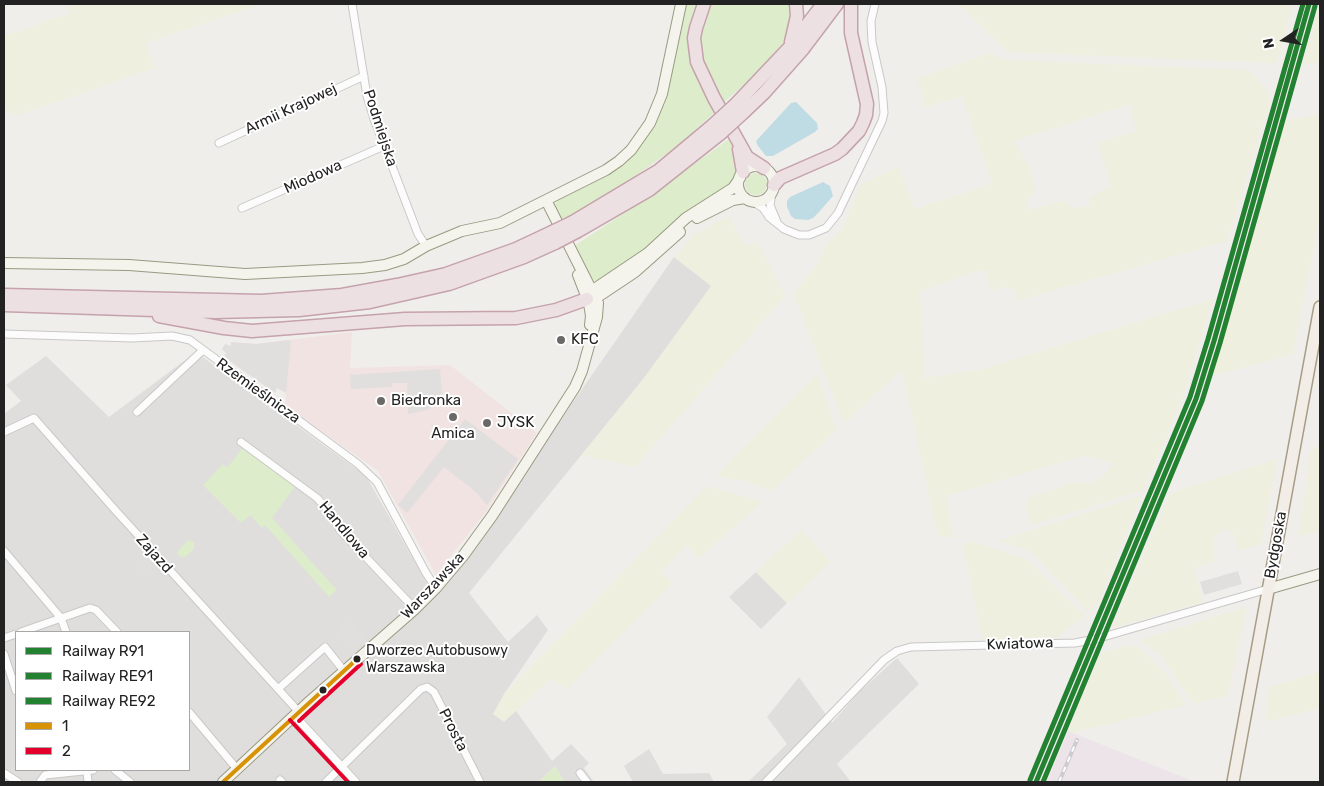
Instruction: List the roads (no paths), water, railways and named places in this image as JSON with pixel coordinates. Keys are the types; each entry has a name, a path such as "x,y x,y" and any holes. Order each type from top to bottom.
{"highway":[{"path":"704,4 696,28 695,43 698,62 736,140 747,157 764,168"},
{"path":"790,47 797,16 796,4"},
{"path":"4,305 215,312 299,310 370,302 449,284 524,257 553,238 575,227 717,129 740,108 823,4"},
{"path":"740,108 764,92 803,49 837,4"},
{"path":"773,189 780,178 835,154 842,149 859,131 863,123 867,104 851,34 850,4"},
{"path":"736,140 741,175"},
{"path":"4,295 261,301 342,294 397,285 446,274 553,238"},
{"path":"114,309 252,331 378,320 516,318 556,310 592,295"}],"main road":[{"name":"Bydgoska","path":"1233,782 1320,307"}],"street":[{"name":"Podmiejska","path":"352,4 367,96 418,234 426,246"},
{"path":"4,263 129,265 245,274 362,268 404,259 426,246 462,231 500,223 606,170 619,161 641,137 650,123 662,94 681,4"},
{"path":"741,175 739,189 749,200 763,208 769,217 791,233 809,235 826,228 838,213 882,121 884,103 872,42 871,21 875,4"},
{"name":"Armii Krajowej","path":"219,143 364,76"},
{"name":"Miodowa","path":"242,208 384,146"},
{"path":"592,295 634,263 686,218 733,188 741,175 752,167 764,168 772,175 773,189 770,205 778,224"},
{"path":"592,295 635,272 694,220 733,200 764,200 773,189"},
{"name":"Warszawska","path":"223,782 436,588 463,556 492,516 578,382 588,346 592,295 546,200"},
{"name":"Rzemieślnicza","path":"4,334 132,338 172,336 190,340 358,464 377,482 436,588"},
{"path":"137,412 203,350"},
{"name":"Zajazd","path":"4,432 34,418 278,690 356,782"},
{"name":"Handlowa","path":"241,442 317,498 331,513 340,530 415,609"},
{"path":"4,551 61,618 66,631"},
{"name":"Kwiatowa","path":"766,782 884,660 896,651 912,647 1082,642 1320,574"},
{"path":"24,631 90,608 96,610 116,631"},
{"path":"278,690 325,647 344,671"},
{"path":"4,654 15,688"},
{"name":"Prosta","path":"342,767 421,689 428,687 434,692 480,782"},
{"path":"190,713 237,769"},
{"path":"326,782 342,767"},
{"path":"40,782 44,772 67,771"},
{"path":"116,771 130,782"},
{"path":"4,773 18,782"},
{"path":"580,773 587,782"}],"water":[{"path":"796,102 817,123 818,129 773,156 766,156 758,146 757,140 791,103"},
{"path":"823,182 830,186 833,196 819,212 808,220 795,219 791,216 787,207 787,201 790,197"}],"railway":[{"path":"1059,782 1077,740"}],"rail line":[{"name":"RE92","path":"1030,780 1190,397 1303,4"},
{"name":"R91","path":"1036,782 1196,399 1309,4"},
{"name":"RE91","path":"1043,782 1202,401 1315,6"}],"place":[{"name":"KFC","path":"561,340"},
{"name":"Biedronka","path":"381,401"},
{"name":"Amica","path":"453,417"},
{"name":"JYSK","path":"487,423"},
{"name":"Dworzec Autobusowy Warszawska","path":"357,659"}]}
